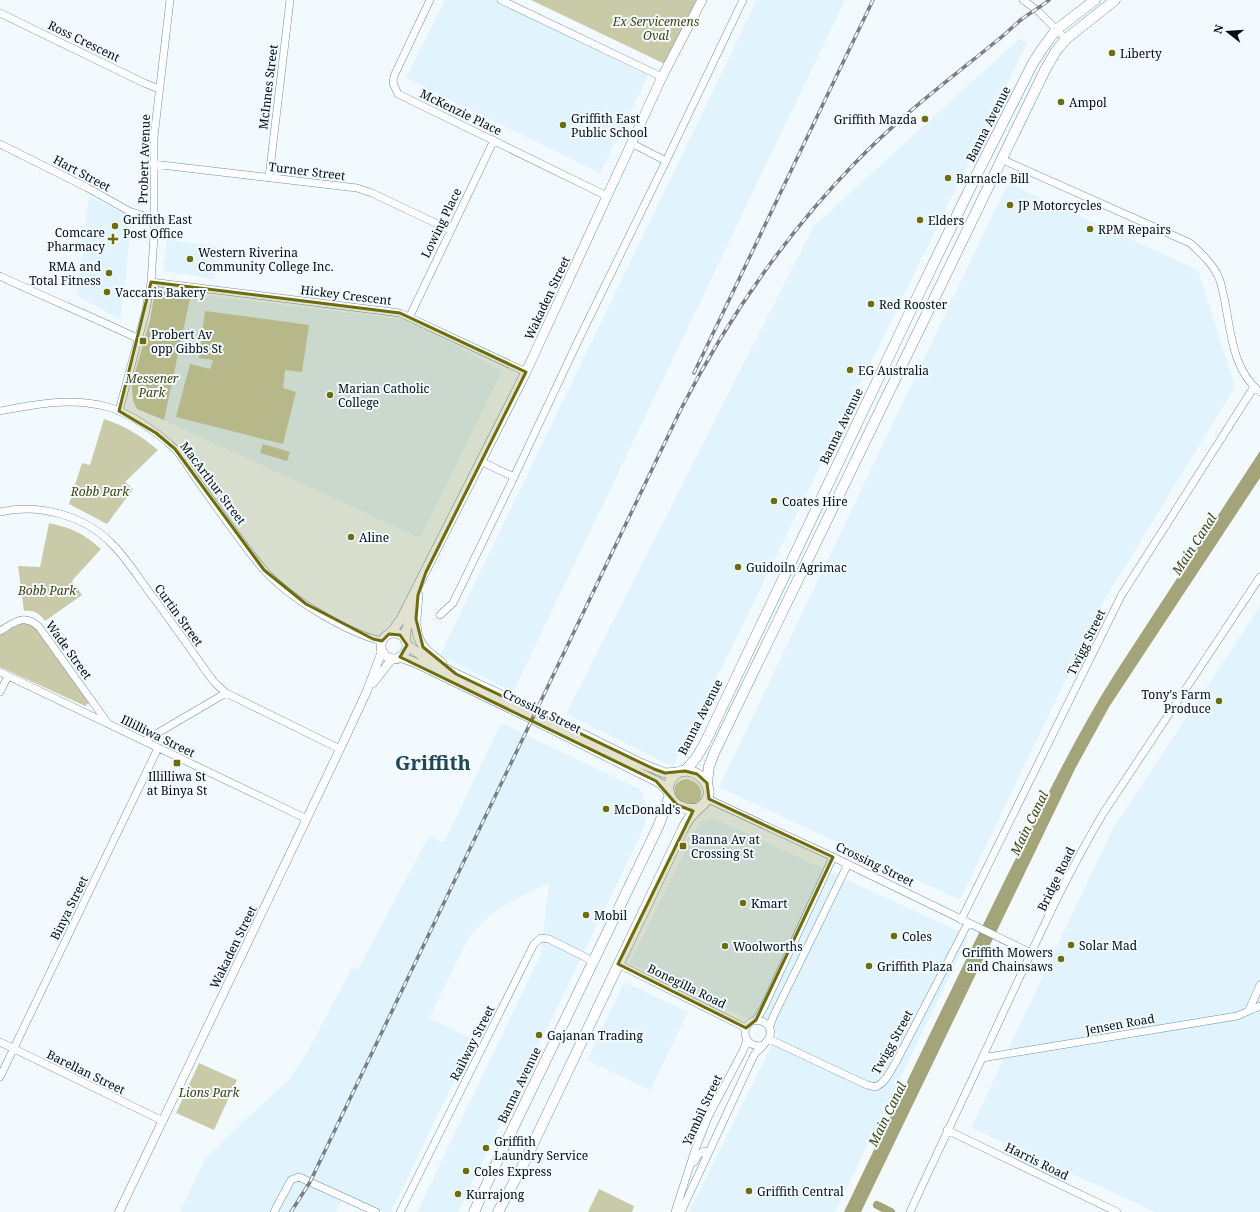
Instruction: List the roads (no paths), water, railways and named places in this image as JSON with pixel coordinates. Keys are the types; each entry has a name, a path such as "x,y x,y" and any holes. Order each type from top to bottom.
{"main road":[{"name":"Wakaden Street","path":"389,634 401,619 426,572 480,461 526,372 662,77 702,0"},
{"name":"Banna Avenue","path":"682,772 696,758 705,743 1033,63 1056,30 1095,0"},
{"path":"498,1212 523,1164 682,831 689,818 708,799 709,793 707,782 709,766 715,751 1000,159 1051,58 1066,39 1115,0"},
{"path":"988,154 1000,159"},
{"name":"Wakaden Street","path":"406,643 409,619 426,572"},
{"name":"Crossing Street","path":"418,595 416,627 418,637 423,647 456,674"},
{"path":"397,633 404,637 406,643 405,652 396,658 385,656 382,651 382,641 389,634 397,633"},
{"name":"Crossing Street","path":"406,643 425,658 456,674 536,711 654,769 665,773 682,772"},
{"name":"Crossing Street","path":"396,658 414,662 656,781 669,794"},
{"path":"699,808 693,810 683,808 673,801 669,794 669,784 671,780 682,772 697,774 707,782"},
{"name":"Banna Avenue","path":"474,1212 658,827 669,794"}],"street":[{"name":"Probert Avenue","path":"119,411 139,339 151,282 154,236 154,137 170,0"},
{"name":"McInnes Street","path":"269,177 290,0"},
{"name":"McKenzie Place","path":"430,0 394,76 394,88 398,94 608,196"},
{"path":"501,0 662,77"},
{"path":"440,615 453,603 742,0"},
{"path":"1023,0 1037,10 1066,39"},
{"name":"Ross Crescent","path":"0,13 159,89"},
{"name":"Lowing Place","path":"410,316 494,140"},
{"name":"Hart Street","path":"0,144 86,186 129,211 154,219"},
{"path":"632,144 666,161"},
{"path":"1000,159 1190,243 1209,263 1218,277 1222,287 1232,345 1236,357 1257,390"},
{"name":"Turner Street","path":"153,164 357,188 372,193 450,230"},
{"path":"0,276 139,339"},
{"name":"Hickey Crescent","path":"151,282 400,313 410,316 526,372"},
{"name":"Twigg Street","path":"766,1042 867,1085 876,1087 886,1080 1121,596 1257,390"},
{"name":"MacArthur Street","path":"0,411 58,402 74,402 119,411 156,433 175,449 264,570 284,588 318,612 358,633 382,641"},
{"path":"480,461 514,477"},
{"name":"Curtin Street","path":"0,512 25,509 42,510 60,514 79,521 95,530 110,542 126,560 208,674 226,693 340,749"},
{"name":"Bridge Road","path":"910,1212 947,1130 1074,865 1104,812 1260,577"},
{"name":"Wade Street","path":"0,631 23,619 33,621 39,627 107,723"},
{"name":"Wakaden Street","path":"119,1212 340,749 367,691 382,651"},
{"name":"Wakaden Street","path":"367,691 396,658"},
{"name":"Illilliwa Street","path":"0,672 307,819"},
{"path":"0,692 8,676"},
{"path":"144,741 226,693"},
{"name":"Binya Street","path":"0,1077 158,748"},
{"name":"Crossing Street","path":"708,799 848,864 1031,953"},
{"path":"833,857 763,1009 756,1020 746,1028 745,1036 749,1043 756,1046 766,1042 770,1032 769,1028 778,1008 848,864"},
{"name":"Railway Street","path":"400,1212 534,944 541,938 549,939 593,961"},
{"name":"Bonegilla Road","path":"618,964 746,1028"},
{"path":"1249,1010 1260,985"},
{"name":"Jensen Road","path":"982,1058 1237,1016 1260,1006"},
{"path":"756,1020 764,1022 769,1028"},
{"name":"Yambil Street","path":"675,1212 695,1150 709,1115 743,1051 747,1040"},
{"name":"Barellan Street","path":"0,1042 163,1121"},
{"name":"Yambil Street","path":"681,1212 754,1055 766,1042"},
{"name":"Harris Road","path":"947,1130 1117,1212"},
{"name":"Yambil Street","path":"681,1192 699,1154 705,1152 708,1153"},
{"path":"274,1212 290,1180 299,1176 376,1212"}],"waterway":[{"path":"877,1205 891,1212"}],"railway":[{"path":"694,373 873,0"},
{"path":"291,1212 310,1182 681,409 699,375 738,311 781,249 804,220 855,163 889,130 925,99 1002,37 1025,16 1049,0"}],"place":[{"name":"Liberty","path":"1112,53"},
{"name":"Ampol","path":"1061,102"},
{"name":"Griffith Mazda","path":"925,119"},
{"name":"Griffith East Public School","path":"563,125"},
{"name":"Barnacle Bill","path":"948,178"},
{"name":"JP Motorcycles","path":"1010,205"},
{"name":"Elders","path":"920,220"},
{"name":"Griffith East Post Office","path":"115,226"},
{"name":"RPM Repairs","path":"1090,229"},
{"name":"Comcare Pharmacy","path":"113,239"},
{"name":"Western Riverina Community College Inc.","path":"190,259"},
{"name":"RMA and Total Fitness","path":"109,273"},
{"name":"Vaccaris Bakery","path":"107,292"},
{"name":"Red Rooster","path":"871,304"},
{"name":"Probert Av opp Gibbs St","path":"143,341"},
{"name":"EG Australia","path":"850,370"},
{"name":"Marian Catholic College","path":"330,395"},
{"name":"Coates Hire","path":"774,501"},
{"name":"Aline","path":"351,537"},
{"name":"Guidoiln Agrimac","path":"738,567"},
{"name":"Tony's Farm Produce","path":"1219,701"},
{"name":"Illilliwa St at Binya St","path":"177,763"},
{"name":"McDonald's","path":"606,809"},
{"name":"Banna Av at Crossing St","path":"683,846"},
{"name":"Kmart","path":"743,903"},
{"name":"Mobil","path":"586,915"},
{"name":"Coles","path":"894,936"},
{"name":"Solar Mad","path":"1071,945"},
{"name":"Woolworths","path":"725,946"},
{"name":"Griffith Mowers and Chainsaws","path":"1061,959"},
{"name":"Griffith Plaza","path":"869,966"},
{"name":"Gajanan Trading","path":"539,1035"},
{"name":"Griffith Laundry Service","path":"486,1148"},
{"name":"Coles Express","path":"466,1171"},
{"name":"Griffith Central","path":"749,1191"},
{"name":"Kurrajong","path":"458,1194"}],"district":[{"name":"Griffith","path":"433,762"}],"park label":[{"name":"Ex Servicemens Oval","path":"656,28"},
{"name":"Messener Park","path":"152,385"},
{"name":"Robb Park","path":"100,491"},
{"name":"Bobb Park","path":"47,590"},
{"name":"Lions Park","path":"209,1092"}],"water label":[{"name":"Main Canal","path":"1194,544"},
{"name":"Main Canal","path":"1029,823"},
{"name":"Main Canal","path":"887,1114"}]}
